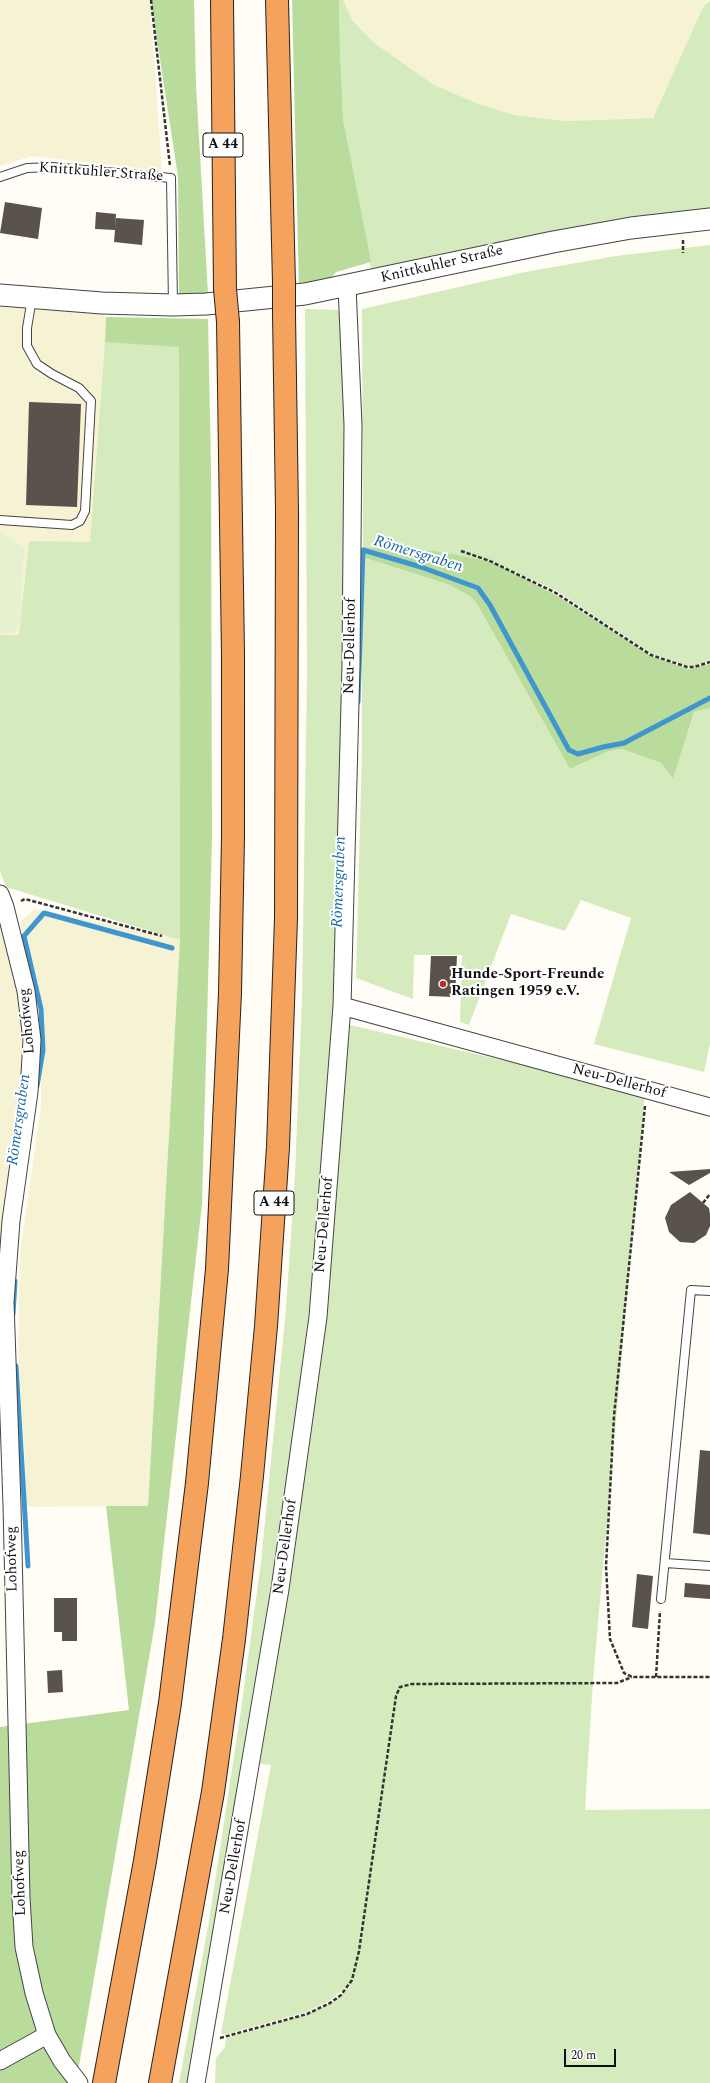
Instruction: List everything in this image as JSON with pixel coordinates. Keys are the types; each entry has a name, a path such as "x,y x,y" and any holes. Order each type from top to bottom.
{"highway":[{"name":"A 44","path":"104,2083 146,1861 170,1703 197,1484 217,1269 230,1009 233,837 233,623 228,322 225,289 222,0"},
{"name":"A 44","path":"160,2083 213,1792 234,1640 252,1476 266,1326 278,1147 286,918 287,511 284,283 277,0"}],"street":[{"name":"Knittkuhler Straße","path":"0,295 102,303 173,305 206,304 305,294 561,240 631,228 710,219"},
{"name":"Neu-Dellerhof","path":"196,2083 235,1862 280,1589 317,1325 342,1006 352,657 353,425 348,286"},
{"name":"Lohofweg","path":"3,900 26,991 32,1040 29,1092 6,1264 5,1332 12,1505 21,1898 24,1947 34,1993 47,2035 62,2060 79,2083"},
{"name":"Neu-Dellerhof","path":"342,1006 710,1107"},
{"path":"0,2061 47,2035"}],"lane":[{"name":"Knittkuhler Straße","path":"0,177 27,168 52,167 172,178 173,305"},
{"path":"0,520 72,525 80,521 85,511 91,401 79,388 36,364 27,346 27,328 32,298"},
{"path":"661,1599 690,1290 710,1291"},
{"path":"665,1563 710,1566"}],"path":[{"path":"151,0 172,178"},
{"path":"460,551 490,561 556,593 651,654 687,667 694,667 710,662"},
{"path":"3,900 25,900 162,936"},
{"path":"632,1677 624,1673 621,1668 610,1639 606,1566 614,1416 647,1090"},
{"path":"702,1203 710,1194"},
{"path":"656,1677 661,1599"},
{"path":"202,2043 307,2014 330,2003 341,1995 350,1984 356,1971 396,1696 400,1687 412,1684 617,1683 632,1677 710,1677"}],"shaded area":[{"path":"0,0 150,0 162,171 32,156 0,166"},
{"path":"343,0 709,0 703,7 653,118 567,121 514,115 479,104 434,85 373,42 353,21"},
{"path":"0,303 98,310 106,317 105,342 179,346 180,940 148,1506 22,1507 25,1463 18,1348 20,1254 41,1106 41,1020 20,922 35,909 174,938 6,887 0,871"},
{"path":"0,915 22,1008 26,1052 0,1247"}],"green space":[{"path":"151,0 194,0 196,85 208,294 179,296 178,177"},
{"path":"292,0 339,0 343,119 371,262 336,272 328,282 299,289"},
{"path":"339,0 343,0 353,21 373,42 434,85 479,104 514,115 567,121 653,118 703,7 710,0 710,211 614,220 371,269 343,119"},
{"path":"710,245 710,660 696,666 687,666 652,654 557,591 490,560 436,551 363,547 362,309 525,272 616,256"},
{"path":"305,309 341,310 344,427 345,665 336,1005 309,1313 279,1565 190,2083 179,2083 209,1921 241,1710 261,1562 286,1309 295,1174 302,999 307,673"},
{"path":"106,317 208,319 211,467 212,839 202,1204 155,1623 76,2083 0,2083 0,1727 129,1710 106,1506 148,1506 180,940 179,347 105,342"},
{"path":"105,342 179,346 180,940 6,887 0,871 0,635 19,635 29,541 90,542"},
{"path":"0,533 12,539 24,548 20,622 15,631 10,633 0,633"},
{"path":"363,547 436,551 490,561 556,595 651,656 688,669 710,664 710,708 694,712 673,779 661,763 622,749 609,751 570,769 477,604 471,597 450,585 362,557"},
{"path":"362,557 450,585 471,597 477,604 570,769 609,751 622,749 661,763 673,778 694,712 710,708 710,1043 704,1072 594,1044 631,918 581,900 565,931 511,914 469,1025 460,1022 462,955 414,955 413,999 356,978 362,749"},
{"path":"350,1025 645,1093 593,1680 585,1810 710,1809 710,2083 215,2083 216,2058 225,2047 226,2038 308,2014 332,2003 351,1986 347,1986 329,2001 306,2012 224,2035 221,2033 271,1765 260,1764 288,1588 321,1321"}],"building":[{"path":"5,202 42,208 38,239 0,233"},
{"path":"96,212 116,214 115,230 95,229"},
{"path":"116,218 144,220 142,245 114,242"},
{"path":"29,402 81,404 77,507 26,505"},
{"name":"Hunde-Sport-Freunde Ratingen 1959 e.V.","path":"431,956 457,956 455,997 429,996"},
{"path":"710,1169 710,1173 689,1185 669,1172"},
{"path":"690,1192 709,1208 710,1214 710,1226 706,1235 694,1243 680,1242 669,1232 665,1218 671,1205"},
{"path":"700,1450 710,1451 710,1535 693,1533"},
{"path":"637,1574 653,1576 648,1629 632,1627"},
{"path":"685,1583 710,1585 710,1599 684,1597"},
{"path":"54,1598 77,1598 77,1641 62,1641 62,1632 54,1632"},
{"path":"62,1670 63,1692 48,1693 47,1671"}],"waterway":[{"name":"Römersgraben","path":"358,702 363,550 421,567 478,588 490,605 569,750 578,754 624,743 710,698"},
{"name":"Römersgraben","path":"37,1086 43,1050 41,1009 24,936 44,913 172,948"},
{"name":"Römersgraben","path":"13,1314 15,1281"},
{"name":"Römersgraben","path":"16,1366 28,1566"}],"place":[{"name":"Hunde-Sport-Freunde Ratingen 1959 e.V.","path":"443,984"}]}
